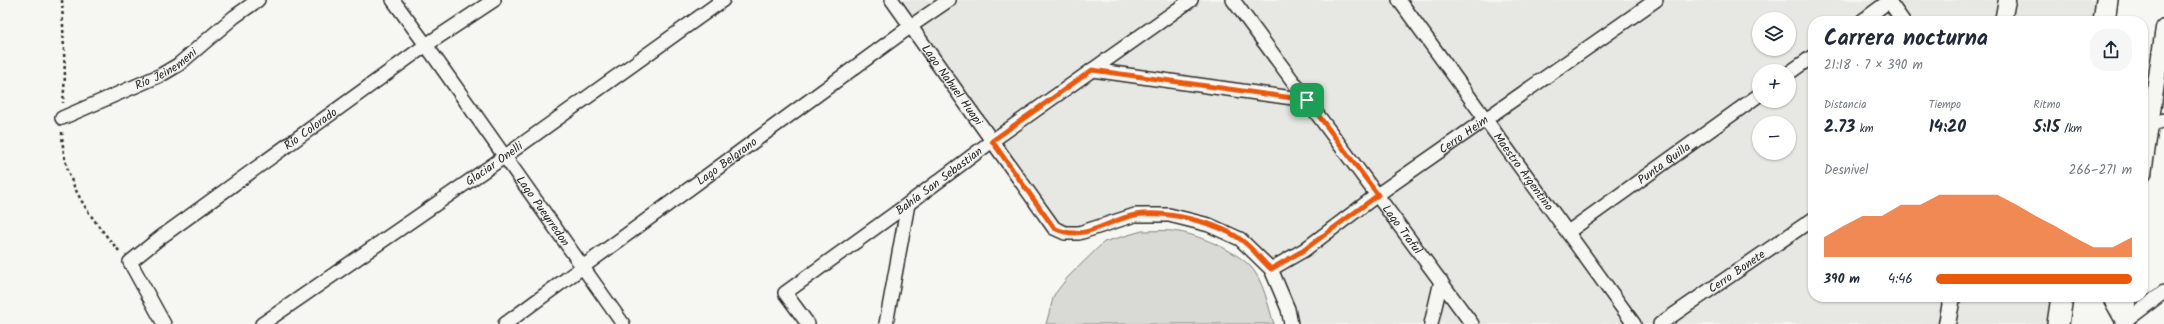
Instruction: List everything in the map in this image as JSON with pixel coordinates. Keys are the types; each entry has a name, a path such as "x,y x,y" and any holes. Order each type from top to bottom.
{"highway":[{"path":"2105,16 2108,0"},
{"path":"2058,324 2061,302"}],"street":[{"name":"Río Jeinemeni","path":"62,118 162,75 178,65 234,17 258,0"},
{"name":"Lago Pueyrredon","path":"393,0 623,324"},
{"name":"Río Colorado","path":"130,262 161,237 426,45 494,0"},
{"name":"Glaciar Onelli","path":"262,324 504,157 723,0"},
{"name":"Lago Nahuel Huapi","path":"892,0 1054,228 1065,233 1079,234 1135,215 1169,215 1209,225 1240,240 1271,269"},
{"name":"Lago Belgrano","path":"505,324 911,26 949,0"},
{"name":"Bahía San Sebastian","path":"808,324 785,293 992,141 1191,0"},
{"name":"Lago Traful","path":"1233,0 1472,324"},
{"name":"Maestro Argentino","path":"1399,0 1634,324"},
{"name":"Cerro Heim","path":"1271,269 1304,250 1378,195 1656,0"},
{"path":"2004,16 2007,0"},
{"path":"1869,16 1889,1 1900,16"},
{"path":"2148,156 2157,123 2164,28"},
{"path":"1796,68 1808,60"},
{"path":"1092,70 1307,100"},
{"name":"Punta Quilla","path":"1568,232 1752,100"},
{"path":"886,324 908,204"},
{"name":"Cerro Bonete","path":"1660,324 1808,221"},
{"path":"130,262 164,324"},
{"path":"1271,269 1288,308 1291,324"},
{"path":"1431,324 1441,281"},
{"path":"2123,324 2164,292"},
{"path":"1947,324 1951,302"},
{"path":"2112,302 2123,324"},
{"path":"2123,324 2127,302"}],"path":[{"path":"62,0 65,76 62,118 62,152 76,193 104,233 130,262"}],"shaded area":[{"path":"892,0 2107,0 2105,16 1808,16 1808,302 2061,302 2058,324 1291,324 1271,269 1240,239 1169,215 1065,233"},
{"path":"1142,231 1169,231 1204,239 1226,249 1244,261 1251,267 1259,280 1274,324 1046,324 1054,295 1068,277 1104,242"}],"route":[{"path":"1092,70 1307,100 1378,195 1304,250 1271,269 1240,240 1209,225 1169,215 1135,215 1107,226 1079,234 1065,233 1054,228 992,141 1092,70"}]}
